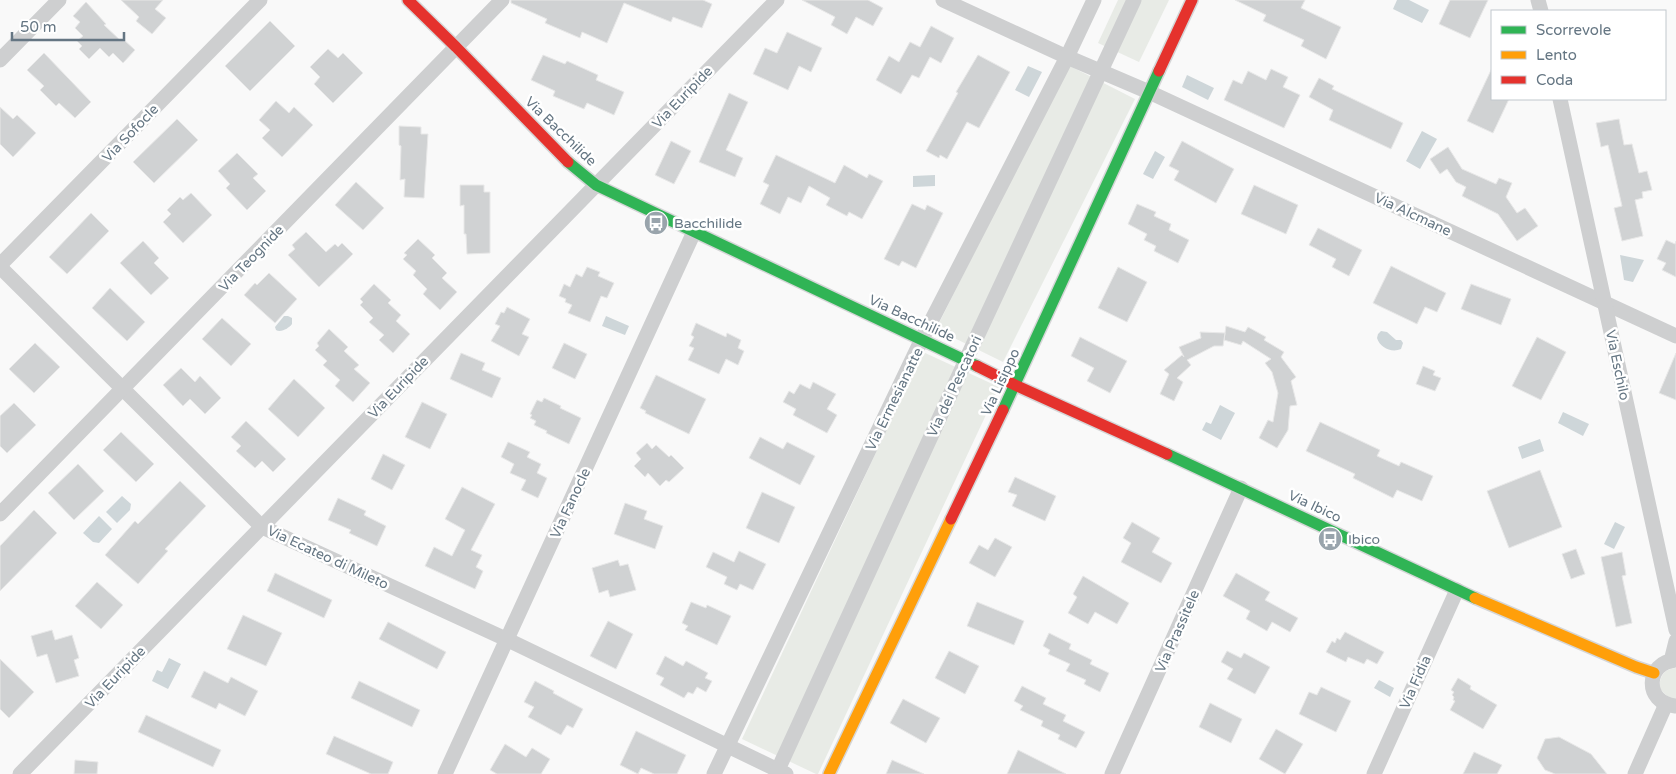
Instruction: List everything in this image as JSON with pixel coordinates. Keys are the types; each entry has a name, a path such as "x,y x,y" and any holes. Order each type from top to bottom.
{"street":[{"path":"0,60 59,0"},
{"name":"Via Sofocle","path":"0,266 260,0"},
{"name":"Via Bacchilide","path":"408,0 574,168 596,185 966,360"},
{"name":"Via Teognide","path":"0,514 502,0"},
{"name":"Via Euripide","path":"20,774 777,0"},
{"name":"Via Alcmane","path":"943,0 1149,92 1676,336"},
{"name":"Via Ermesianatte","path":"714,774 922,339 1067,57 1094,0"},
{"name":"Via dei Pescatori","path":"780,773 966,360 1134,0"},
{"name":"Via Lisippo","path":"829,774 1015,385 1192,0"},
{"name":"Via Eschilo","path":"1560,100 1676,630"},
{"name":"Via Fanocle","path":"445,774 694,232"},
{"name":"Via Ecateo di Mileto","path":"0,266 262,527 508,640 780,773"},
{"name":"Via Ibico","path":"966,360 1015,385 1242,488 1457,590 1654,673"},
{"name":"Via Prassitele","path":"1112,774 1242,488"},
{"name":"Via Fidia","path":"1374,774 1457,590"},
{"path":"1635,774 1671,705 1657,697 1653,691 1652,684 1654,673 1661,664 1674,660 1676,641"}],"shaded area":[{"path":"1118,0 1169,0 1139,62 1098,43"},
{"path":"1397,0 1409,0 1429,10 1422,23 1393,9"},
{"path":"1068,65 1135,99 1003,362 936,329"},
{"path":"1028,66 1042,72 1029,97 1015,90"},
{"path":"1187,75 1214,88 1208,100 1182,87"},
{"path":"1422,131 1437,139 1420,169 1406,161"},
{"path":"1155,151 1165,157 1153,179 1143,174"},
{"path":"935,175 935,186 913,187 913,176"},
{"path":"1620,255 1644,260 1633,282 1624,280"},
{"path":"284,316 292,318 292,324 285,330 276,330 275,327"},
{"path":"606,316 629,326 625,335 602,326"},
{"path":"1381,331 1387,332 1396,340 1401,340 1403,343 1401,349 1390,350 1384,347 1377,338"},
{"path":"923,352 999,387 818,774 816,774 742,739"},
{"path":"1220,405 1235,413 1221,440 1202,430 1206,422 1211,424"},
{"path":"1563,412 1589,424 1583,436 1558,423"},
{"path":"1540,439 1544,451 1522,459 1518,447"},
{"path":"122,496 131,504 130,510 117,523 106,512"},
{"path":"99,516 112,529 99,543 93,542 83,533"},
{"path":"1615,522 1625,527 1614,549 1604,544"},
{"path":"169,658 181,664 168,689 152,681 157,670 162,672"},
{"path":"1676,668 1676,701 1671,700 1659,688 1663,674 1668,670"},
{"path":"1379,680 1394,688 1390,697 1374,688"}],"building":[{"path":"121,0 163,0 155,9 166,18 152,34 136,21 139,17"},
{"path":"511,0 703,0 712,4 702,28 673,17 671,22 624,3 607,43 582,32 580,38 545,23 547,19 511,3"},
{"path":"802,0 868,0 883,8 873,26 856,17 847,34 831,25 835,17"},
{"path":"1235,0 1305,0 1301,8 1341,27 1326,59 1301,46 1304,40 1263,21 1266,15"},
{"path":"1450,0 1488,0 1470,38 1439,24"},
{"path":"86,2 106,24 104,25 121,41 123,39 135,50 123,63 113,53 109,57 100,48 89,59 79,49 82,46 77,41 83,36 75,28 80,22 73,16"},
{"path":"270,21 295,46 250,91 225,66"},
{"path":"931,26 954,38 941,63 930,57 919,78 912,75 901,94 876,80 889,56 899,62 910,42 920,47"},
{"path":"787,32 822,48 811,72 799,66 788,90 753,74 765,48 777,53"},
{"path":"328,49 338,58 343,53 363,73 333,103 314,84 320,77 310,67"},
{"path":"44,53 91,102 75,118 59,103 56,106 40,90 44,86 27,70"},
{"path":"543,55 565,64 567,61 598,75 596,80 624,92 614,115 587,103 584,109 553,96 555,91 531,80"},
{"path":"978,55 1010,72 979,128 967,122 947,159 940,155 939,158 926,151 958,93 956,92"},
{"path":"1271,69 1288,77 1283,87 1300,95 1284,128 1224,100 1233,80 1242,84 1248,71 1266,80"},
{"path":"1491,70 1491,100 1509,100 1493,133 1467,121"},
{"path":"1319,78 1334,86 1332,89 1403,123 1391,149 1329,120 1333,110 1309,97"},
{"path":"729,93 748,102 726,150 743,158 735,177 699,162"},
{"path":"276,101 289,113 294,107 313,125 282,157 262,138 270,130 259,120"},
{"path":"0,107 13,119 17,115 36,133 13,157 0,144"},
{"path":"177,119 198,140 154,183 133,162"},
{"path":"1619,119 1624,145 1632,144 1639,173 1647,171 1652,190 1642,192 1643,198 1635,200 1643,236 1622,241 1614,208 1622,206 1608,145 1601,147 1596,123"},
{"path":"399,126 421,127 421,134 428,134 424,198 404,197 405,179 400,180 401,146 399,145"},
{"path":"671,141 691,151 674,184 655,175"},
{"path":"1182,141 1234,169 1216,203 1174,180 1179,171 1169,166"},
{"path":"1448,147 1462,169 1496,184 1499,178 1512,183 1506,197 1517,213 1525,208 1538,226 1517,241 1498,214 1462,196 1466,187 1456,182 1447,169 1440,174 1430,159"},
{"path":"237,153 258,174 253,178 266,191 247,210 226,188 230,184 218,171"},
{"path":"776,155 835,183 844,165 867,178 869,174 883,181 862,219 849,212 847,216 826,205 830,198 809,186 801,203 788,197 780,214 760,204 769,185 763,182"},
{"path":"356,182 384,208 363,230 335,205"},
{"path":"460,185 484,185 484,192 490,192 490,253 467,254 466,234 464,234 464,205 460,206"},
{"path":"1254,185 1298,205 1286,234 1241,214"},
{"path":"191,193 212,215 183,243 163,222 171,214 167,210 180,197 183,200"},
{"path":"912,204 925,210 927,205 943,213 916,268 902,261 899,266 884,259"},
{"path":"1137,204 1156,212 1154,216 1171,224 1169,230 1189,240 1178,263 1154,251 1156,246 1144,240 1147,234 1128,224"},
{"path":"91,213 109,231 67,274 49,257"},
{"path":"1318,228 1362,250 1349,276 1332,267 1336,259 1309,245"},
{"path":"306,232 326,252 335,244 338,247 342,243 353,254 319,287 288,255 295,249 292,245"},
{"path":"418,239 435,255 432,258 447,273 442,278 457,292 440,310 423,294 427,289 413,275 416,271 403,259 407,255 404,253"},
{"path":"1666,240 1675,244 1676,241 1676,277 1662,270 1666,263 1657,259"},
{"path":"143,241 159,258 154,263 169,278 151,295 120,263"},
{"path":"1391,266 1446,293 1437,312 1425,307 1417,324 1373,303"},
{"path":"587,267 600,272 598,276 614,283 607,298 601,296 590,322 568,313 572,305 565,302 566,299 559,296 564,284 570,287 576,274 582,277"},
{"path":"1118,267 1147,282 1127,322 1098,308"},
{"path":"269,273 297,299 275,323 244,295 255,283 257,285"},
{"path":"374,284 391,300 388,303 401,315 396,321 410,334 393,353 379,340 384,335 369,322 373,318 360,305 363,302 360,299"},
{"path":"1471,284 1511,299 1501,325 1461,309"},
{"path":"110,288 145,322 127,341 92,308"},
{"path":"507,307 530,319 522,334 529,337 519,356 491,341 500,326 495,324 501,312 504,313"},
{"path":"222,318 251,344 231,366 202,339"},
{"path":"696,323 726,337 727,333 741,340 738,348 744,351 738,365 726,359 719,374 688,360 694,348 689,346 694,337 691,335"},
{"path":"1226,326 1245,332 1248,327 1266,337 1264,340 1284,352 1281,357 1296,377 1291,381 1297,405 1290,406 1288,430 1277,448 1259,438 1268,420 1273,422 1278,393 1272,372 1265,363 1271,359 1243,341 1241,345 1224,340"},
{"path":"329,329 348,347 344,351 359,365 354,369 370,383 353,402 335,386 340,380 323,365 327,361 315,350 319,346 317,343"},
{"path":"1200,332 1225,333 1223,346 1214,346 1187,360 1191,365 1177,378 1183,382 1174,401 1160,394 1169,374 1164,370 1182,355 1184,357 1179,347 1201,338"},
{"path":"1080,337 1127,361 1110,393 1087,381 1094,368 1071,356"},
{"path":"1537,337 1566,352 1541,400 1512,386"},
{"path":"35,343 60,367 34,393 9,369"},
{"path":"564,343 587,354 575,379 552,368"},
{"path":"461,353 485,363 482,370 501,378 492,398 450,379"},
{"path":"1676,353 1676,400 1659,393"},
{"path":"1423,366 1435,371 1433,375 1441,378 1435,391 1416,384"},
{"path":"181,368 195,382 200,376 221,398 205,414 190,399 183,406 163,385"},
{"path":"656,375 706,399 689,434 645,413 646,411 640,408"},
{"path":"294,379 325,408 298,437 268,409"},
{"path":"813,382 836,394 827,409 837,415 827,433 793,415 796,409 783,402 789,391 794,394 800,384 810,389"},
{"path":"544,398 581,418 569,444 534,425 536,421 530,418 537,400 542,402"},
{"path":"422,402 447,414 430,449 405,437"},
{"path":"14,403 36,425 7,453 0,446 0,416"},
{"path":"246,421 286,459 273,472 262,461 255,468 236,451 241,446 231,437"},
{"path":"1320,422 1380,450 1377,456 1399,466 1401,462 1433,476 1422,501 1397,490 1393,498 1353,478 1355,474 1306,451"},
{"path":"121,432 154,464 136,482 103,450"},
{"path":"760,437 783,449 787,442 815,456 800,485 749,458"},
{"path":"508,442 530,452 527,457 541,464 537,473 547,478 538,498 521,490 526,480 510,473 514,464 501,457"},
{"path":"647,443 652,449 656,445 669,457 671,455 684,468 669,482 666,480 660,486 648,473 645,477 634,466 641,459 636,453"},
{"path":"383,454 405,465 392,490 371,479"},
{"path":"78,464 104,491 74,520 48,493"},
{"path":"1540,470 1562,527 1509,548 1487,491"},
{"path":"1015,477 1056,496 1045,521 1012,506 1017,495 1008,492"},
{"path":"180,481 206,506 165,549 168,551 138,584 105,555 135,521 138,524"},
{"path":"462,487 495,504 471,550 482,555 476,567 483,571 475,589 425,566 434,547 452,556 465,530 445,519"},
{"path":"762,492 795,507 779,543 746,528"},
{"path":"338,498 366,511 364,515 386,526 377,546 349,533 351,530 328,520"},
{"path":"625,503 647,511 644,519 663,526 655,549 614,534"},
{"path":"34,510 57,533 0,591 0,546"},
{"path":"1132,522 1160,538 1152,552 1172,563 1161,583 1121,562 1131,543 1123,538"},
{"path":"995,538 1012,547 995,577 969,563 979,545 988,550"},
{"path":"1576,549 1585,574 1571,579 1562,554"},
{"path":"739,551 766,564 753,590 740,584 737,590 724,584 727,577 706,567 713,552 734,562"},
{"path":"1622,552 1626,575 1622,576 1632,623 1616,627 1601,557"},
{"path":"618,560 620,566 628,564 636,590 610,597 608,590 599,593 592,568"},
{"path":"275,573 332,600 324,618 267,591"},
{"path":"1236,573 1270,592 1265,600 1298,618 1290,632 1272,622 1267,631 1246,619 1250,611 1223,596"},
{"path":"1083,576 1129,603 1117,624 1095,612 1088,624 1068,613 1077,597 1073,594"},
{"path":"97,582 123,605 101,629 75,606"},
{"path":"691,602 706,608 707,605 731,616 717,645 685,630 688,626 682,623"},
{"path":"977,602 1024,621 1014,645 967,626"},
{"path":"243,615 282,633 266,666 227,649"},
{"path":"608,621 633,634 616,669 590,656"},
{"path":"388,622 446,652 437,669 379,639"},
{"path":"52,630 55,640 72,635 79,658 74,660 79,676 56,683 47,654 37,657 31,636"},
{"path":"1345,632 1384,652 1377,664 1367,659 1364,664 1348,657 1346,662 1326,652 1332,641 1335,643 1337,638 1340,640"},
{"path":"1049,633 1071,644 1069,649 1092,660 1090,664 1109,673 1100,692 1084,684 1086,680 1066,671 1070,664 1048,654 1050,650 1043,646"},
{"path":"949,651 979,666 965,694 935,678"},
{"path":"1227,651 1241,658 1244,653 1270,667 1255,694 1227,679 1233,669 1221,662"},
{"path":"665,656 683,666 686,661 708,673 705,678 712,681 706,692 697,687 693,694 688,692 684,698 660,685 664,678 656,674"},
{"path":"0,659 34,692 9,718 0,709"},
{"path":"204,671 228,683 231,677 258,691 245,716 219,703 216,709 191,697"},
{"path":"1458,678 1471,686 1470,689 1497,705 1483,729 1450,710 1455,701 1452,695 1454,692 1451,690"},
{"path":"359,681 420,710 412,727 351,698"},
{"path":"535,681 583,709 573,728 567,725 561,735 528,717 534,707 524,702"},
{"path":"1022,686 1046,698 1043,704 1066,715 1063,721 1085,732 1076,748 1058,739 1060,735 1041,726 1043,721 1020,710 1023,706 1014,701"},
{"path":"1321,687 1351,701 1336,732 1299,714 1309,692 1317,695"},
{"path":"903,699 940,718 926,743 890,723"},
{"path":"1210,703 1242,719 1231,743 1199,727"},
{"path":"146,715 221,750 213,767 138,732"},
{"path":"1276,729 1303,744 1285,774 1259,759"},
{"path":"636,731 686,755 677,774 654,774 641,768 638,774 620,765"},
{"path":"334,736 393,762 388,774 371,774 326,754"},
{"path":"1559,737 1591,754 1607,774 1555,774 1545,770 1537,758 1545,739"},
{"path":"505,744 526,757 532,748 550,759 541,774 497,774 490,770"},
{"path":"1018,750 1066,774 1007,774"},
{"path":"1474,752 1502,765 1497,774 1463,774"},
{"path":"75,760 98,762 97,774 74,774"},
{"path":"892,760 924,774 886,774"}],"traffic: fast":[{"path":"1003,410 1159,71"},
{"path":"568,162 596,185 977,366"},
{"path":"1167,454 1475,598"}],"traffic: slow":[{"path":"829,774 951,519"},
{"path":"1475,598 1654,673"}],"traffic: jam":[{"path":"408,0 568,162"},
{"path":"1159,71 1192,0"},
{"path":"977,366 1167,454"},
{"path":"951,519 1003,410"}],"place":[{"name":"Bacchilide","path":"656,223"},
{"name":"Ibico","path":"1330,539"}]}
